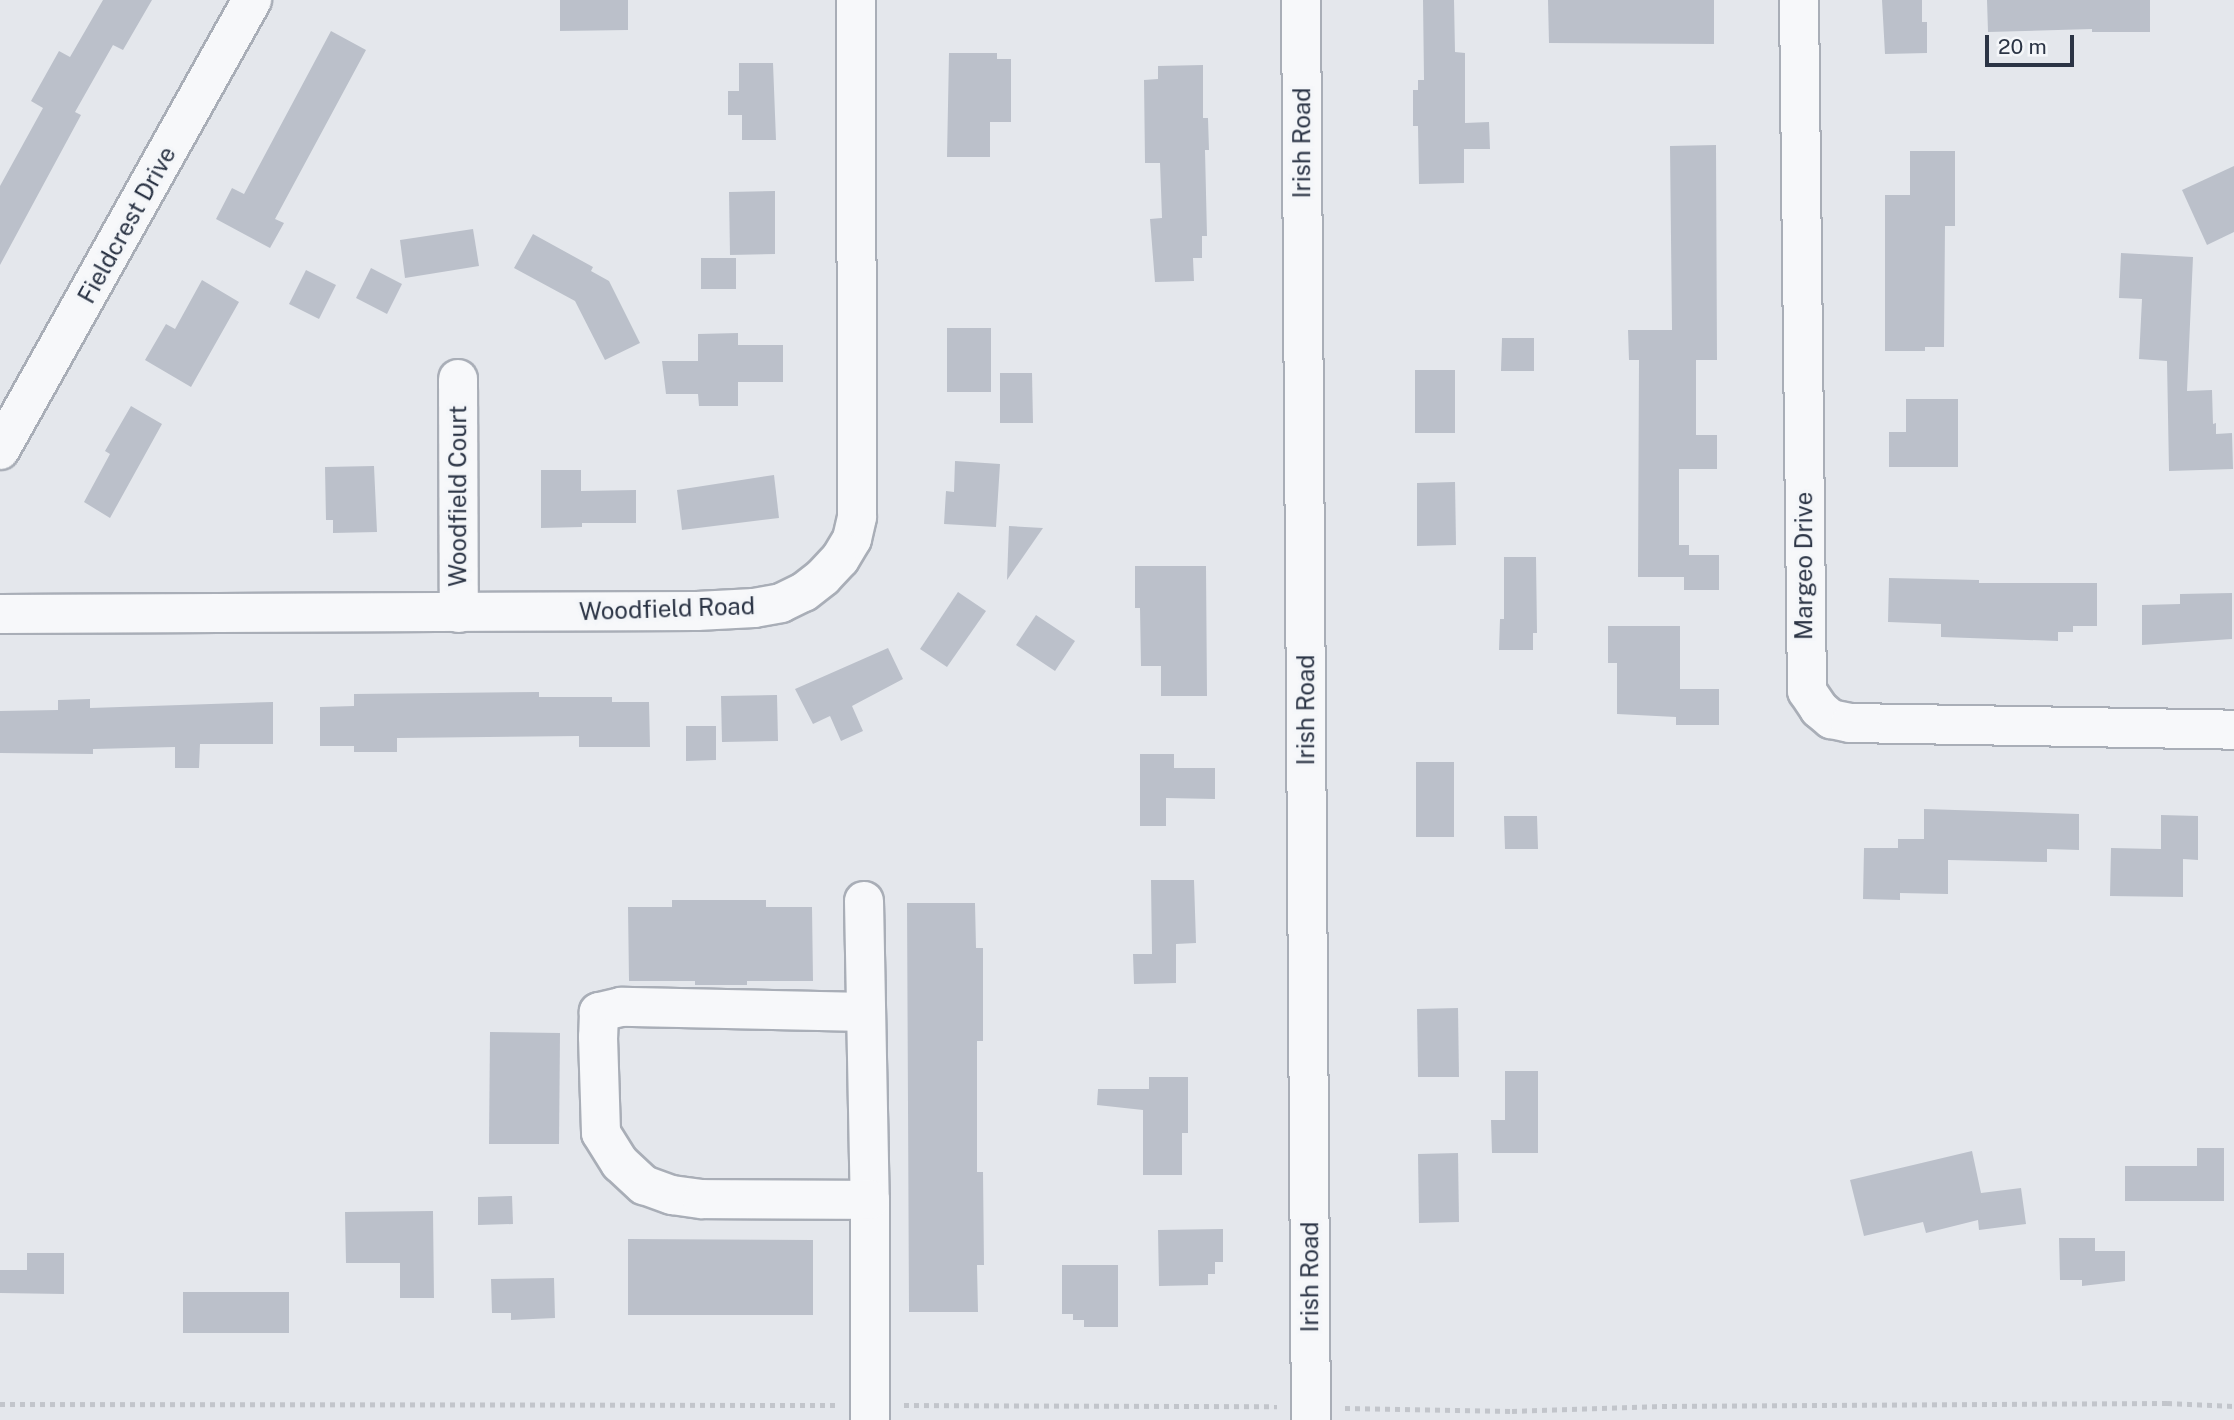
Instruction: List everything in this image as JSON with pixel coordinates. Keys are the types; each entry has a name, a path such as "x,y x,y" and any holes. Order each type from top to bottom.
{"street":[{"name":"Fieldcrest Drive","path":"0,450 252,0"},
{"name":"Woodfield Road","path":"0,614 459,613 754,608 781,603 804,592 840,559 852,539 857,517 856,0"},
{"name":"Irish Road","path":"1301,0 1311,1413"},
{"name":"Margeo Drive","path":"1800,0 1807,691 1819,709 1831,719 1850,723 2234,730"},
{"name":"Woodfield Court","path":"458,379 459,613"},
{"path":"864,901 870,1200 870,1412"},
{"path":"866,1012 621,1007 599,1012 598,1037 601,1133 620,1163 644,1185 672,1195 702,1199 870,1200"}],"path":[{"path":"0,1404 1311,1413 1662,1406 2234,1406"}],"building":[{"path":"103,0 152,0 123,50 113,45 75,112 81,115 0,265 0,186 43,108 31,101 59,51 70,57"},
{"path":"560,0 628,0 628,30 560,31"},
{"path":"1423,0 1454,0 1455,52 1465,53 1465,123 1489,122 1490,149 1464,149 1464,183 1419,184 1418,126 1413,126 1413,90 1418,90 1418,80 1424,80"},
{"path":"1548,0 1714,0 1714,44 1549,43"},
{"path":"1882,0 1922,0 1922,22 1927,22 1927,53 1885,54"},
{"path":"1987,0 2150,0 2150,32 2092,32 2092,29 1988,32"},
{"path":"331,31 366,50 275,219 284,223 270,248 216,219 232,188 244,194"},
{"path":"949,53 997,53 997,59 1011,59 1011,122 990,122 990,157 947,157"},
{"path":"739,63 773,63 776,140 742,140 742,115 728,115 728,91 739,91"},
{"path":"1203,65 1203,118 1208,118 1209,150 1205,150 1207,236 1202,236 1202,258 1193,258 1194,281 1155,282 1150,219 1162,218 1160,163 1145,163 1144,80 1158,79 1158,66"},
{"path":"1716,145 1717,360 1696,360 1696,435 1717,435 1717,469 1679,469 1679,545 1689,545 1689,555 1719,555 1719,590 1684,590 1684,577 1638,577 1639,360 1629,360 1628,330 1672,330 1670,146"},
{"path":"1910,151 1955,151 1955,226 1945,226 1944,347 1925,347 1925,351 1885,351 1885,195 1910,195"},
{"path":"2234,166 2234,232 2207,245 2182,190"},
{"path":"775,191 775,254 730,255 729,192"},
{"path":"473,229 479,266 405,278 400,240"},
{"path":"533,234 593,267 591,271 609,281 640,343 605,360 575,301 514,268"},
{"path":"2121,253 2193,257 2187,391 2212,390 2216,434 2232,433 2233,469 2169,471 2167,361 2139,359 2142,299 2119,298"},
{"path":"701,258 736,258 736,289 701,289"},
{"path":"371,268 402,284 387,314 356,298"},
{"path":"306,270 336,285 319,319 289,304"},
{"path":"202,280 239,302 191,387 145,360 166,324 175,329"},
{"path":"947,328 991,328 991,392 947,392"},
{"path":"738,333 738,345 783,345 783,382 738,382 738,406 699,406 698,394 666,394 662,361 698,361 698,334"},
{"path":"1502,338 1534,338 1534,371 1501,371"},
{"path":"1415,370 1455,370 1455,433 1415,433"},
{"path":"1000,373 1032,373 1033,423 1000,423"},
{"path":"1906,399 1958,399 1958,467 1889,467 1889,432 1906,432"},
{"path":"131,406 162,424 110,518 84,502 110,454 105,451"},
{"path":"955,461 1000,464 996,527 944,524 946,491 954,492"},
{"path":"374,466 377,532 333,533 333,520 326,520 325,467"},
{"path":"541,470 581,470 581,491 636,490 636,523 582,523 582,527 541,528"},
{"path":"774,475 779,518 682,530 677,490"},
{"path":"1455,482 1456,545 1417,546 1417,483"},
{"path":"1009,526 1043,528 1007,580"},
{"path":"1504,557 1536,557 1537,633 1533,633 1533,650 1499,650 1500,619 1504,619"},
{"path":"1135,566 1206,566 1207,696 1161,696 1161,666 1141,666 1140,608 1135,608"},
{"path":"1889,578 1979,580 1979,583 2097,583 2097,626 2073,626 2073,632 2058,632 2058,641 1941,637 1941,624 1888,622"},
{"path":"958,592 986,611 947,667 920,649"},
{"path":"2232,593 2232,639 2142,645 2142,605 2180,604 2180,594"},
{"path":"1036,615 1075,641 1055,671 1016,645"},
{"path":"1608,626 1680,626 1680,689 1719,689 1719,725 1676,725 1676,717 1617,714 1617,663 1608,663"},
{"path":"888,648 903,679 852,706 863,731 841,741 830,716 813,724 795,689"},
{"path":"539,692 539,697 612,697 612,702 649,702 650,747 579,747 579,736 397,738 397,752 354,752 354,746 320,746 320,707 354,706 354,694"},
{"path":"777,695 778,741 722,742 721,696"},
{"path":"90,699 90,708 273,702 273,744 200,744 199,768 175,768 175,747 93,749 93,754 0,753 0,711 58,710 58,700"},
{"path":"686,726 716,726 716,760 686,761"},
{"path":"1140,754 1174,754 1174,768 1215,768 1215,799 1166,798 1166,826 1140,826"},
{"path":"1416,762 1454,762 1454,837 1416,837"},
{"path":"1924,809 2079,814 2079,850 2047,849 2047,862 1948,860 1948,894 1900,893 1900,900 1863,899 1864,848 1898,848 1898,839 1924,839"},
{"path":"2161,815 2198,816 2198,860 2183,859 2183,897 2110,896 2111,848 2161,849"},
{"path":"1504,816 1537,816 1538,849 1505,849"},
{"path":"1151,880 1194,880 1196,943 1176,944 1176,983 1134,984 1133,954 1152,954"},
{"path":"672,900 766,900 766,907 812,907 813,981 747,981 747,985 695,985 695,981 629,981 628,907 672,907"},
{"path":"907,903 975,903 976,948 983,948 983,1041 977,1041 977,1172 983,1172 984,1265 977,1265 978,1312 909,1312"},
{"path":"1458,1008 1459,1077 1418,1077 1417,1009"},
{"path":"490,1032 560,1033 559,1144 489,1144"},
{"path":"1505,1071 1538,1071 1538,1153 1492,1153 1491,1120 1505,1120"},
{"path":"1149,1077 1188,1077 1188,1133 1182,1133 1182,1175 1143,1175 1143,1110 1097,1105 1098,1089 1149,1089"},
{"path":"2197,1148 2224,1148 2224,1201 2125,1201 2125,1166 2197,1166"},
{"path":"1972,1151 1981,1193 2021,1188 2026,1224 1979,1230 1978,1220 1926,1233 1923,1222 1864,1236 1850,1180"},
{"path":"1458,1153 1459,1222 1419,1223 1418,1154"},
{"path":"512,1196 513,1224 478,1225 478,1197"},
{"path":"433,1211 434,1298 400,1298 400,1263 346,1263 345,1212"},
{"path":"1223,1229 1223,1262 1215,1262 1215,1274 1208,1274 1208,1285 1159,1286 1158,1230"},
{"path":"2059,1238 2095,1238 2095,1251 2125,1251 2125,1281 2082,1286 2082,1280 2060,1280"},
{"path":"628,1239 813,1240 813,1315 628,1315"},
{"path":"27,1253 64,1253 64,1294 0,1293 0,1270 27,1270"},
{"path":"1062,1265 1118,1265 1118,1327 1084,1327 1084,1320 1073,1320 1073,1314 1062,1314"},
{"path":"554,1278 555,1318 511,1320 511,1313 492,1313 491,1279"},
{"path":"183,1292 289,1292 289,1333 183,1333"}]}
